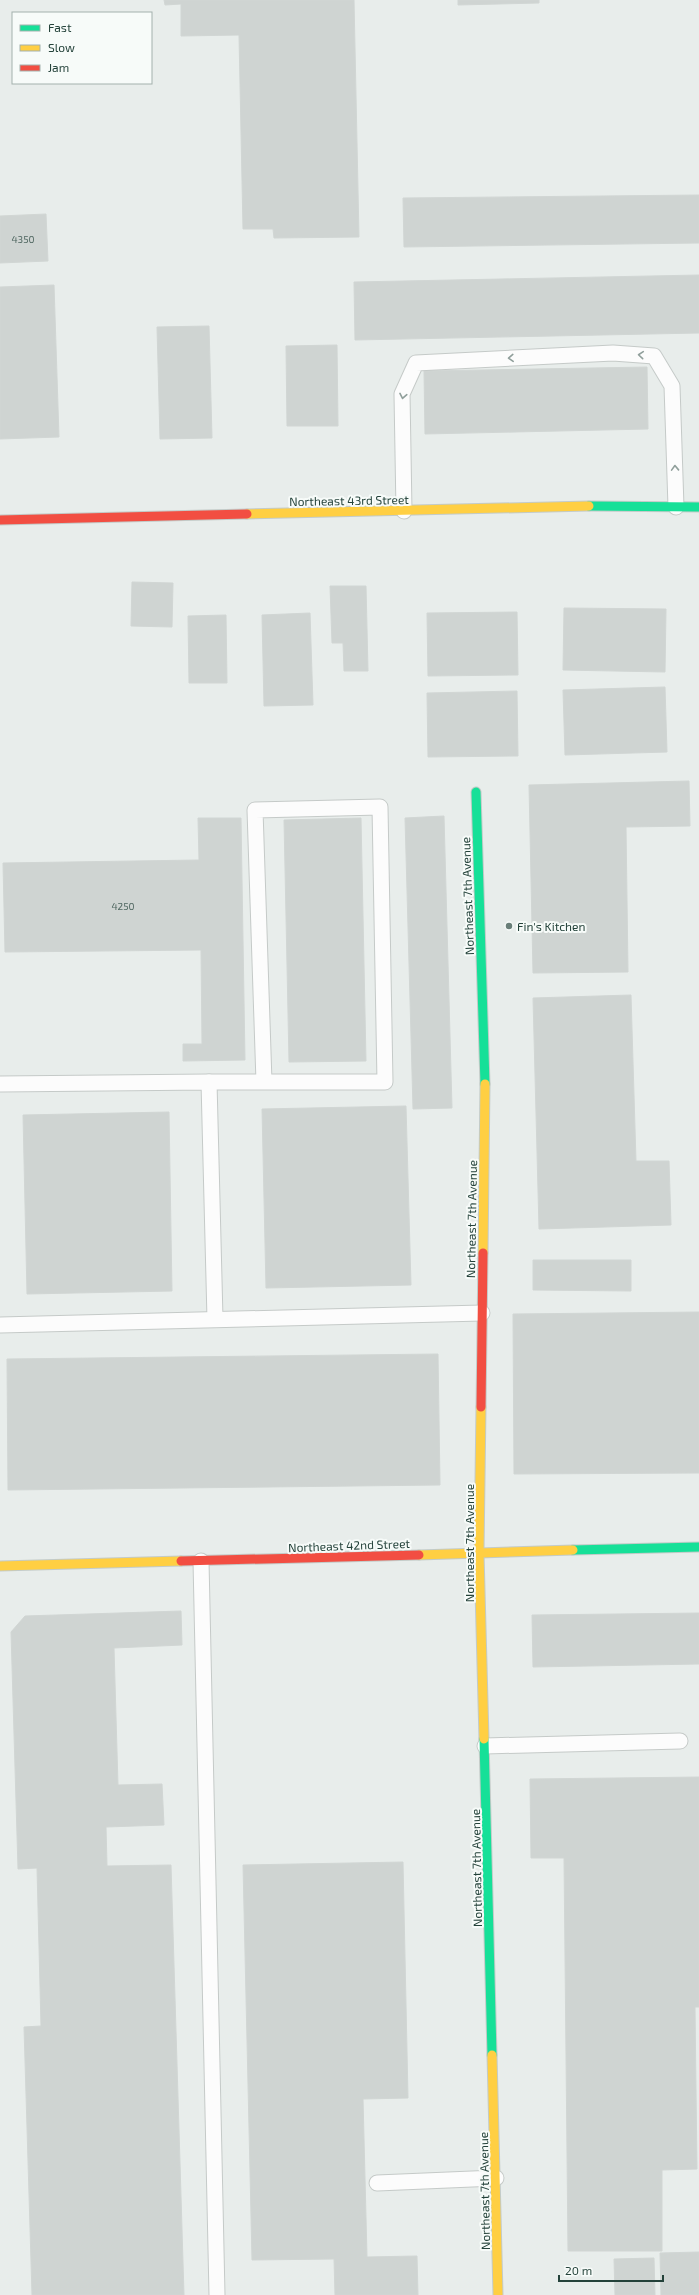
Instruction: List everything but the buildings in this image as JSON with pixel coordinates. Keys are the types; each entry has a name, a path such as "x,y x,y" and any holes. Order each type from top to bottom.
{"street":[{"name":"Northeast 43rd Street","path":"0,520 587,506 699,507"},
{"name":"Northeast 7th Avenue","path":"476,792 485,1069 479,1553 498,2295"},
{"name":"Northeast 42nd Street","path":"0,1566 699,1547"}],"lane":[{"path":"404,511 402,394 416,363 613,353 654,356 672,386 676,507"},
{"path":"0,1084 385,1082 380,807 255,810 264,1082"},
{"path":"209,1082 215,1319"},
{"path":"0,1325 482,1313"},
{"path":"201,1561 217,2295"},
{"path":"485,1746 680,1741"},
{"path":"377,2183 496,2178"}],"traffic: fast":[{"path":"589,506 699,507"},
{"path":"476,792 485,1084"},
{"path":"573,1550 699,1547"},
{"path":"484,1739 492,2055"}],"traffic: slow":[{"path":"247,514 589,506"},
{"path":"483,1253 485,1084"},
{"path":"481,1407 479,1553 484,1739"},
{"path":"419,1555 573,1550"},
{"path":"0,1566 181,1561"},
{"path":"492,2055 498,2295"}],"traffic: jam":[{"path":"0,520 247,514"},
{"path":"481,1407 483,1253"},
{"path":"181,1561 419,1555"}],"place":[{"name":"Fin's Kitchen","path":"509,926"}]}
